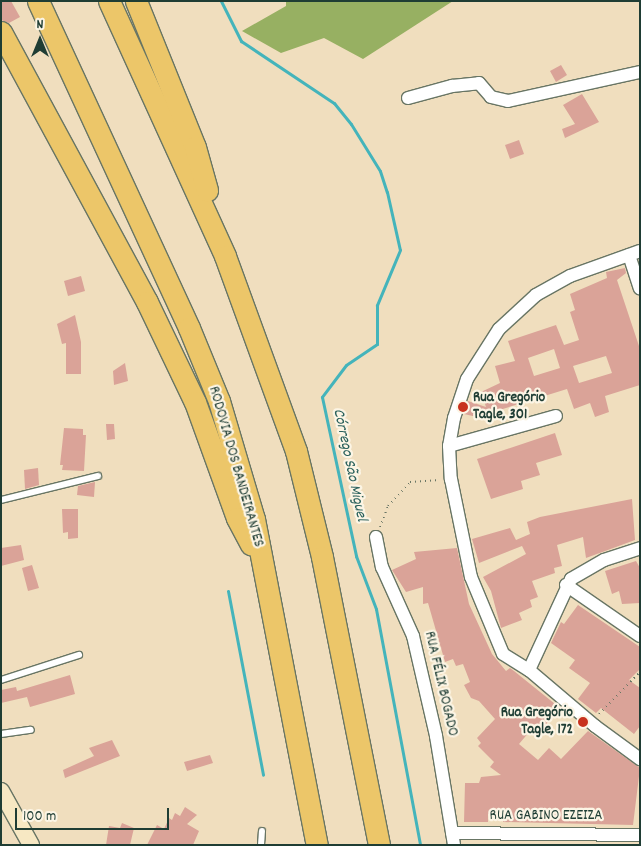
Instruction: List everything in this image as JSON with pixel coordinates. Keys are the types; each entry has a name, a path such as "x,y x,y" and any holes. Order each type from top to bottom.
{"highway":[{"name":"RODOVIA DOS BANDEIRANTES","path":"38,1 190,328 215,392 254,519 317,845"},
{"path":"109,1 225,256 296,451 322,557 379,845"},
{"path":"136,1 195,147 225,256"},
{"path":"1,32 147,302 195,402 238,518 263,567"}],"main road":[{"path":"1,791 31,845"}],"street":[{"path":"408,98 452,86 479,83 491,97 508,101 640,72"},
{"path":"640,288 634,253 570,276 536,295 498,329 467,379 454,418 449,446 451,479 477,596 503,654 529,670 590,722 640,759"},
{"path":"449,446 556,416"},
{"name":"RUA FÉLIX BOGADO","path":"376,537 382,567 413,636 436,736 453,839"},
{"path":"529,670 566,585 580,572 640,548"},
{"path":"566,585 640,636"},
{"name":"RUA GABINO EZEIZA","path":"453,839 549,839 640,835"}],"lane":[{"path":"1,500 98,476"},
{"path":"1,680 79,655"},
{"path":"1,734 31,730"},
{"path":"261,845 262,831"}],"path":[{"path":"376,537 388,506 410,482 451,479"},
{"path":"590,722 640,672"}],"green space":[{"path":"286,1 453,1 363,59 324,38 281,53 242,31 286,6"}],"building":[{"path":"1,1 11,1 20,17 9,23 1,20"},
{"path":"561,65 567,75 556,82 550,71"},
{"path":"582,94 599,122 565,138 562,129 575,124 563,105"},
{"path":"519,140 524,154 510,159 505,145"},
{"path":"625,268 626,273 617,280 640,349 640,385 605,396 609,412 595,417 590,403 574,409 567,389 477,417 464,414 468,401 486,407 481,392 500,383 495,366 515,361 508,341 556,325 564,345 579,340 570,312 575,310 570,294 607,278 606,272","holes":["554,349 560,368 534,376 528,358","606,356 612,373 579,383 573,366"]},
{"path":"81,276 85,291 68,296 64,281"},
{"path":"75,315 81,342 81,374 66,374 66,343 62,344 57,324"},
{"path":"125,363 128,381 114,385 113,371"},
{"path":"106,424 114,424 115,439 107,440"},
{"path":"64,428 83,429 83,435 86,435 84,471 62,470 63,465 60,465"},
{"path":"555,433 562,455 536,463 540,475 521,481 523,489 491,499 477,459"},
{"path":"38,468 39,485 25,489 24,470"},
{"path":"95,482 94,497 77,495 78,486"},
{"path":"632,499 635,540 586,558 583,537 557,545 562,566 554,568 555,573 532,581 538,597 530,600 532,607 519,613 522,620 501,628 491,591 483,577 526,554 522,546 479,563 472,539 510,528 516,540 530,534 527,522 540,517"},
{"path":"62,509 78,509 78,538 68,539 68,532 63,533"},
{"path":"21,545 24,560 1,566 1,548"},
{"path":"457,548 469,604 492,654 506,671 510,668 560,708 536,736 530,731 519,744 538,760 549,748 561,759 588,731 640,768 633,825 503,822 504,815 488,814 488,822 464,822 465,783 479,783 481,777 501,775 490,767 494,762 478,746 481,743 477,738 495,719 479,701 471,698 464,685 470,682 463,664 456,666 453,659 445,662 428,603 423,604 423,587 406,592 392,570 416,559 414,552"},
{"path":"636,561 640,568 640,603 622,604 619,591 612,594 605,571"},
{"path":"32,565 39,588 28,591 22,568"},
{"path":"578,605 640,647 640,669 629,680 640,688 640,726 634,734 601,708 596,713 578,699 590,683 569,668 575,660 551,643 561,622 564,624"},
{"path":"70,675 75,694 30,707 27,697 1,703 1,690 16,687 17,691"},
{"path":"112,740 120,756 65,778 63,770 94,756 89,748"},
{"path":"210,755 213,763 187,771 184,762"},
{"path":"185,807 197,815 187,824 199,831 193,845 147,845 157,825 164,829 169,818 172,820 175,813 180,816"},
{"path":"122,823 134,828 130,845 106,845 109,826 120,828"}],"waterway":[{"name":"Córrego São Miguel","path":"221,1 241,41 334,103 351,124 380,171 387,192 400,250 377,305 377,344 346,365 322,397 356,556 376,609 420,845"},
{"path":"228,591 263,775"}],"place":[{"name":"Rua Gregório Tagle, 301","path":"463,407"},
{"name":"Rua Gregório Tagle, 172","path":"583,722"}]}
